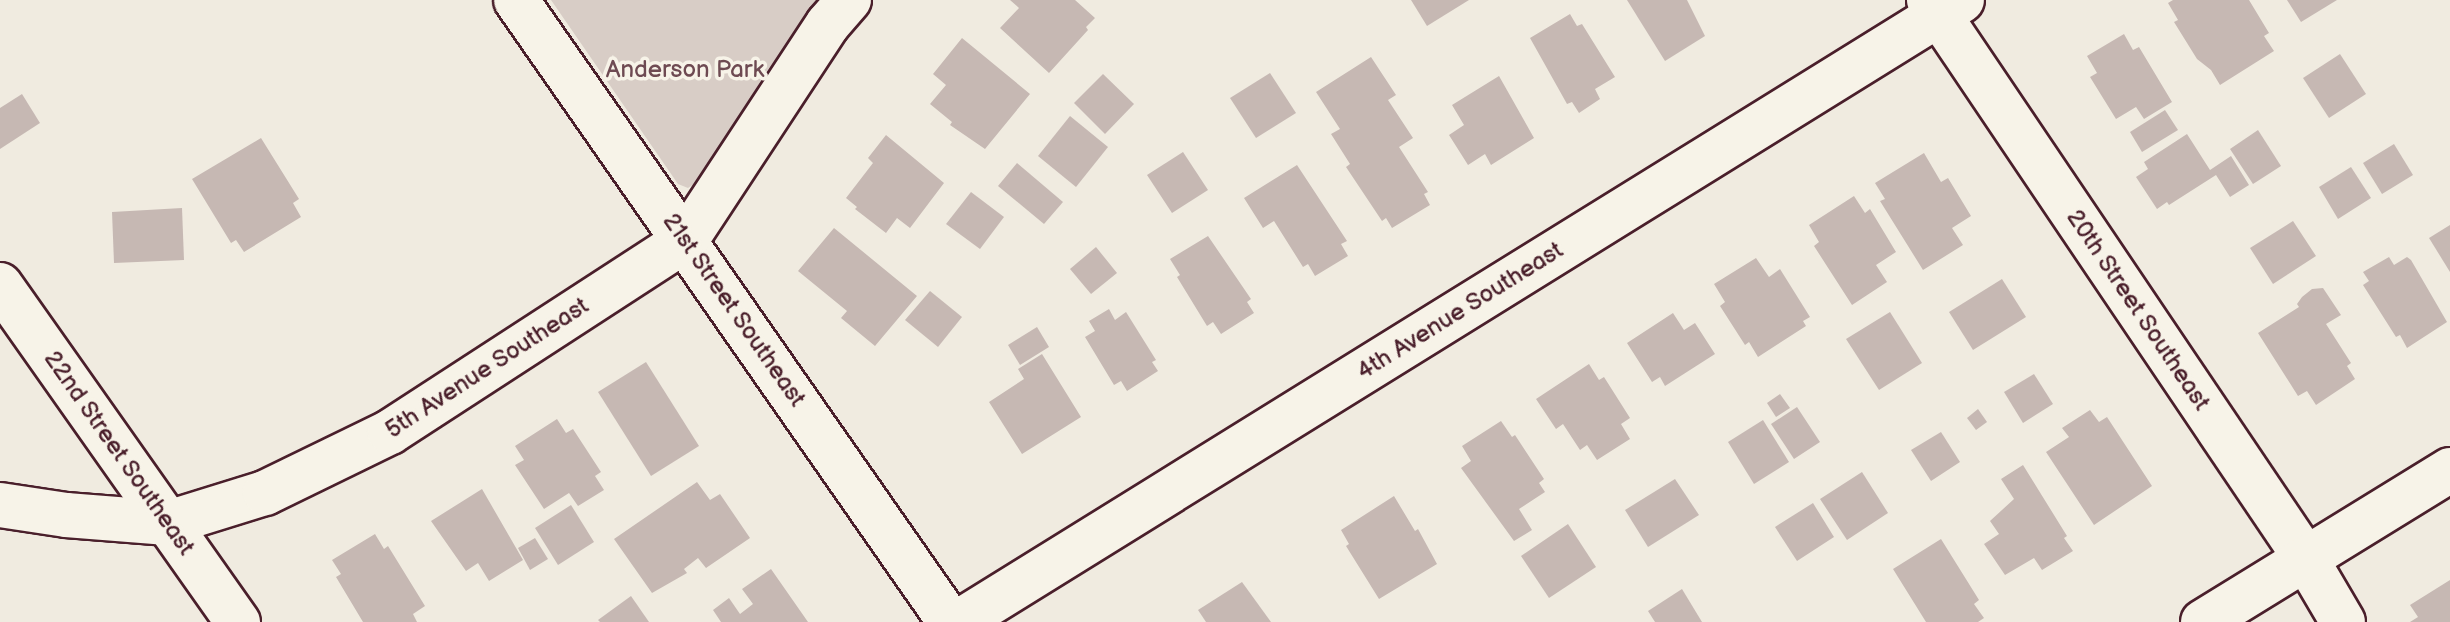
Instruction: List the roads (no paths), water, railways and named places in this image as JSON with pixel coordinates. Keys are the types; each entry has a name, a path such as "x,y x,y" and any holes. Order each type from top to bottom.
{"street":[{"name":"21st Street Southeast","path":"516,0 950,622"},
{"name":"5th Avenue Southeast","path":"0,505 66,515 168,523 265,493 390,432 686,240 828,24 849,0"},
{"name":"20th Street Southeast","path":"1943,5 2306,559 2343,622"},
{"name":"4th Avenue Southeast","path":"959,622 1943,5"},
{"name":"22nd Street Southeast","path":"0,285 238,622"},
{"path":"2203,622 2450,470"}],"park label":[{"name":"Anderson Park","path":"685,70"}]}
